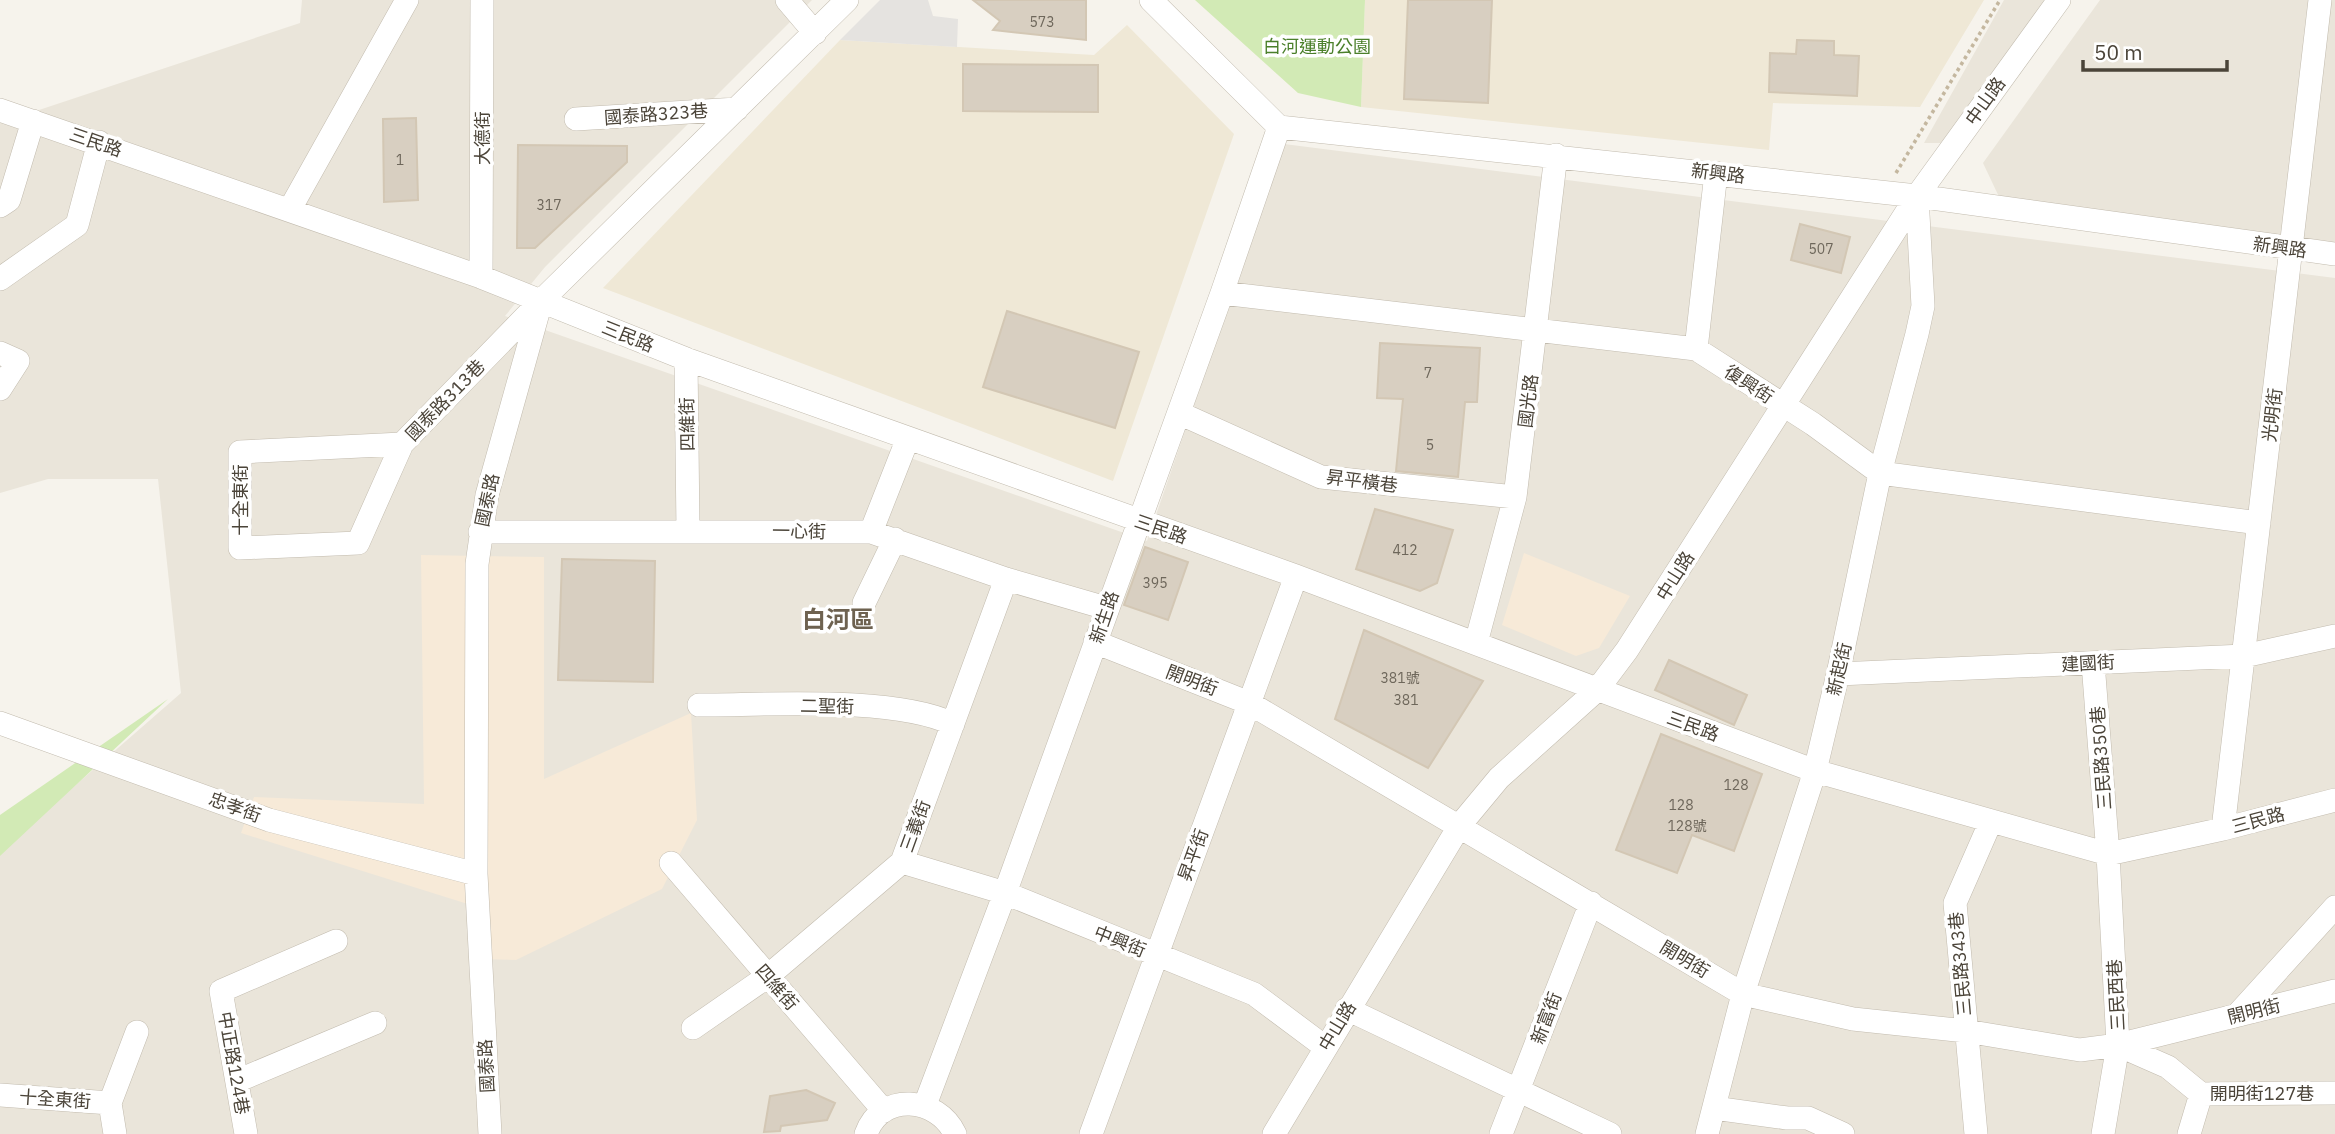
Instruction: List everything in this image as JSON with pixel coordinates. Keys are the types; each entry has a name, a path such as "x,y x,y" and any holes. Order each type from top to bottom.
{"street":[{"path":"290,209 408,0"},
{"name":"大德街","path":"481,277 482,0"},
{"path":"787,0 815,33"},
{"name":"國泰路","path":"489,1134 476,874 477,564 486,495 541,300 847,0"},
{"path":"1151,0 1279,127"},
{"name":"中山路","path":"1274,1134 1460,825 1499,778 1597,690 1628,650 1917,196 2059,0"},
{"name":"光明街","path":"2223,830 2320,0"},
{"name":"國泰路323巷","path":"576,119 737,109"},
{"name":"三民路","path":"0,110 99,142 481,277 686,359 1296,576 1815,771 2108,854 2223,830 2335,800"},
{"path":"0,206 9,200 33,121"},
{"name":"新興路","path":"1279,127 1917,196 2335,254"},
{"name":"新生路","path":"925,1105 1005,894 1106,608 1222,293 1279,127"},
{"path":"0,279 77,225 99,142"},
{"name":"國光路","path":"1476,643 1515,497 1556,155"},
{"path":"1696,349 1716,173"},
{"name":"新起街","path":"1707,1134 1743,994 1815,771 1880,472 1923,306 1917,196"},
{"name":"復興街","path":"1222,293 1696,349 1880,472 2259,523"},
{"name":"國泰路313巷","path":"240,452 402,444 541,300"},
{"path":"0,353 18,361 0,389"},
{"name":"四維街","path":"686,359 688,530"},
{"name":"昇平橫巷","path":"1179,413 1321,477 1515,497"},
{"path":"871,532 908,438"},
{"name":"十全東街","path":"240,452 240,548 358,543 402,444"},
{"name":"一心街","path":"480,531 871,532 1006,579 1106,608"},
{"path":"864,603 895,539"},
{"name":"昇平街","path":"1091,1134 1296,576"},
{"name":"三義街","path":"693,1028 768,976 902,862 1006,579"},
{"name":"建國街","path":"1838,674 2244,656 2335,636"},
{"name":"開明街","path":"1095,642 1249,703 1743,994 1853,1019 1966,1031 2080,1050 2118,1045 2335,991"},
{"name":"三民路350巷","path":"2093,663 2108,854"},
{"name":"二聖街","path":"699,705 846,705 930,713 953,724"},
{"name":"忠孝街","path":"0,723 270,820 476,874"},
{"name":"三民路343巷","path":"1976,1134 1955,903 1991,821"},
{"name":"三民西巷","path":"2103,1134 2118,1045 2108,854"},
{"name":"中興街","path":"902,862 1005,894 1254,993 1325,1047"},
{"name":"四維街","path":"671,863 884,1111"},
{"name":"新富街","path":"1501,1134 1591,903"},
{"path":"2237,1015 2335,907"},
{"name":"中正路124巷","path":"246,1134 221,991 336,941"},
{"path":"1347,1009 1610,1134"},
{"path":"237,1082 375,1023"},
{"path":"115,1134 110,1103 137,1032"},
{"name":"開明街127巷","path":"2118,1045 2168,1067 2202,1094 2335,1093"},
{"path":"2189,1134 2202,1094"},
{"name":"十全東街","path":"0,1095 110,1103"},
{"path":"866,1134 875,1119 884,1111 904,1104 925,1105 947,1120 955,1134"},
{"path":"1714,1108 1808,1118 1843,1134"}],"path":[{"path":"1883,192 1916,142 2000,0"}],"shaded area":[{"path":"302,0 812,0 545,267 505,316 1147,541 1284,144 2335,278 2335,1134 0,1134 0,851 181,693 158,479 48,479 0,493 0,123 300,23"},
{"path":"880,0 928,0 933,16 958,19 957,47 840,40"},
{"path":"1365,0 1984,0 1920,107 1773,103 1769,150 1361,107"},
{"path":"2004,0 2050,0 1948,143 1924,143"},
{"path":"2100,0 2335,0 2335,244 2001,201 1983,163"},
{"path":"1127,25 1234,134 1113,481 603,288 840,40 1094,55"},
{"path":"1524,553 1630,596 1599,648 1576,656 1502,625"},
{"path":"421,555 544,557 544,779 691,713 697,820 662,889 516,960 474,959 471,905 241,833 254,797 424,804"}],"green space":[{"name":"白河運動公園","path":"1195,0 1365,0 1361,107 1298,93"},
{"path":"168,699 0,856 0,815"}],"building":[{"path":"973,0 1086,0 1086,40 993,30 1000,21"},
{"path":"1408,0 1492,0 1488,103 1404,99"},
{"path":"1797,40 1834,41 1834,55 1859,56 1857,96 1769,92 1770,53 1796,54"},
{"path":"963,64 1098,65 1098,112 963,111"},
{"path":"416,118 418,200 384,202 383,119"},
{"path":"518,145 627,146 627,162 535,248 517,248"},
{"path":"1800,224 1850,237 1841,273 1791,260"},
{"path":"1007,311 1139,352 1115,428 983,387"},
{"path":"1380,343 1480,348 1477,402 1465,402 1458,477 1396,471 1403,399 1377,398"},
{"path":"1375,509 1453,530 1437,583 1420,591 1356,569"},
{"path":"1145,547 1188,562 1168,620 1124,605"},
{"path":"562,559 655,561 653,682 558,680"},
{"path":"1364,630 1483,681 1428,768 1335,719"},
{"path":"1669,660 1747,695 1734,725 1655,690"},
{"path":"1661,734 1762,774 1734,851 1692,835 1677,873 1616,850"},
{"path":"806,1090 835,1103 827,1120 781,1126 780,1131 764,1132 770,1096"}],"district":[{"name":"白河區","path":"838,619"}]}
